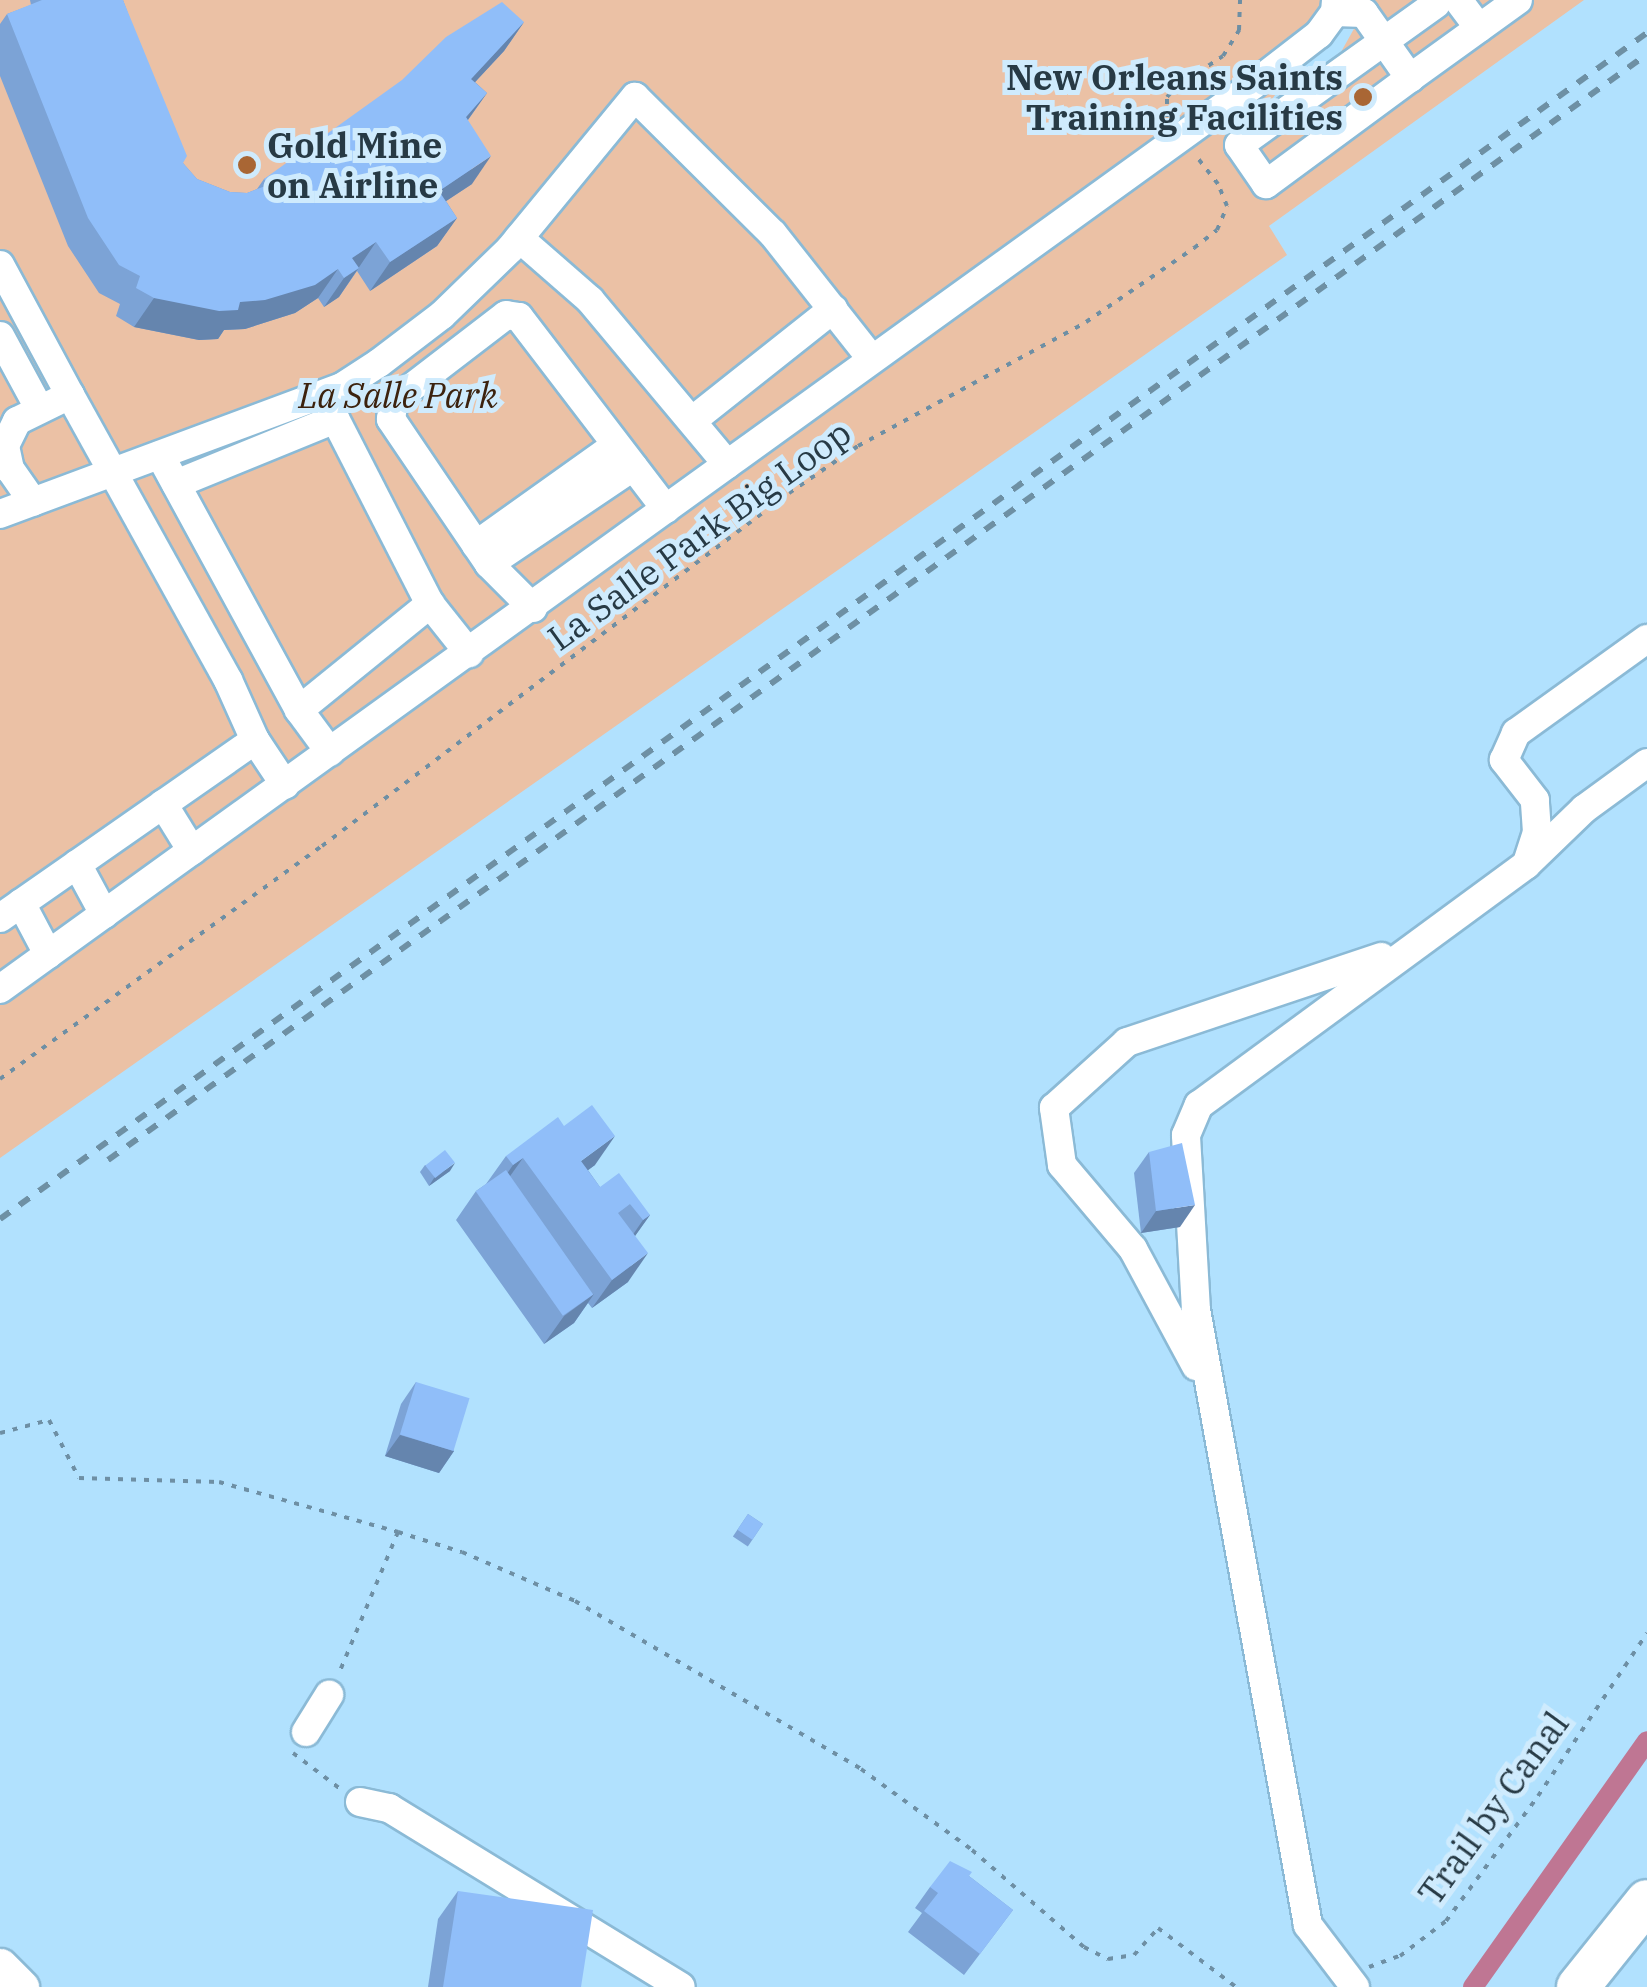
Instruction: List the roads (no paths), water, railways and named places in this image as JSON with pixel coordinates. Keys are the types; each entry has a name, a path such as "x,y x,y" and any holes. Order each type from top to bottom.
{"highway":[{"path":"1578,1987 1647,1901"}],"main road":[{"path":"0,1966 21,1987"}],"street":[{"path":"1479,28 1447,2 1384,41 1239,145 1266,184 1518,0"},
{"path":"0,989 533,608 871,358 1181,136 1319,34 1336,6 1364,13 1410,78"},
{"path":"176,484 329,407 442,315 519,238 635,97 773,234 871,358"},
{"path":"519,238 590,300 728,464"},
{"path":"0,264 228,680 255,740 284,785"},
{"path":"694,420 833,309"},
{"path":"533,608 483,555 391,419 394,400 506,315 520,316 666,510"},
{"path":"0,336 39,408"},
{"path":"33,502 10,469 5,446 17,422 70,395"},
{"path":"0,514 160,454 329,407"},
{"path":"329,407 430,604 469,653"},
{"path":"160,454 299,710 330,752"},
{"path":"483,555 624,456"},
{"path":"299,710 430,604"},
{"path":"1526,865 1537,832 1535,800 1504,760 1516,734 1647,638"},
{"path":"48,954 10,910 255,740"},
{"path":"1350,1981 1308,1925 1196,1310 1186,1136 1198,1105 1526,865 1584,809 1647,764"},
{"path":"163,804 192,851"},
{"path":"77,864 104,914"},
{"path":"1213,1404 1178,1327 1133,1249 1062,1165 1054,1108 1127,1042 1312,984 1415,944"},
{"path":"306,1732 330,1695"},
{"path":"360,1802 389,1808 681,1987"}],"waterway":[{"path":"1473,1987 1647,1741"}],"railway":[{"path":"0,1219 1647,33"},
{"path":"108,1160 1647,54"}],"place":[{"name":"New Orleans Saints Training Facilities","path":"1363,97"},
{"name":"Gold Mine on Airline","path":"247,165"}],"park label":[{"name":"La Salle Park","path":"398,395"}]}
